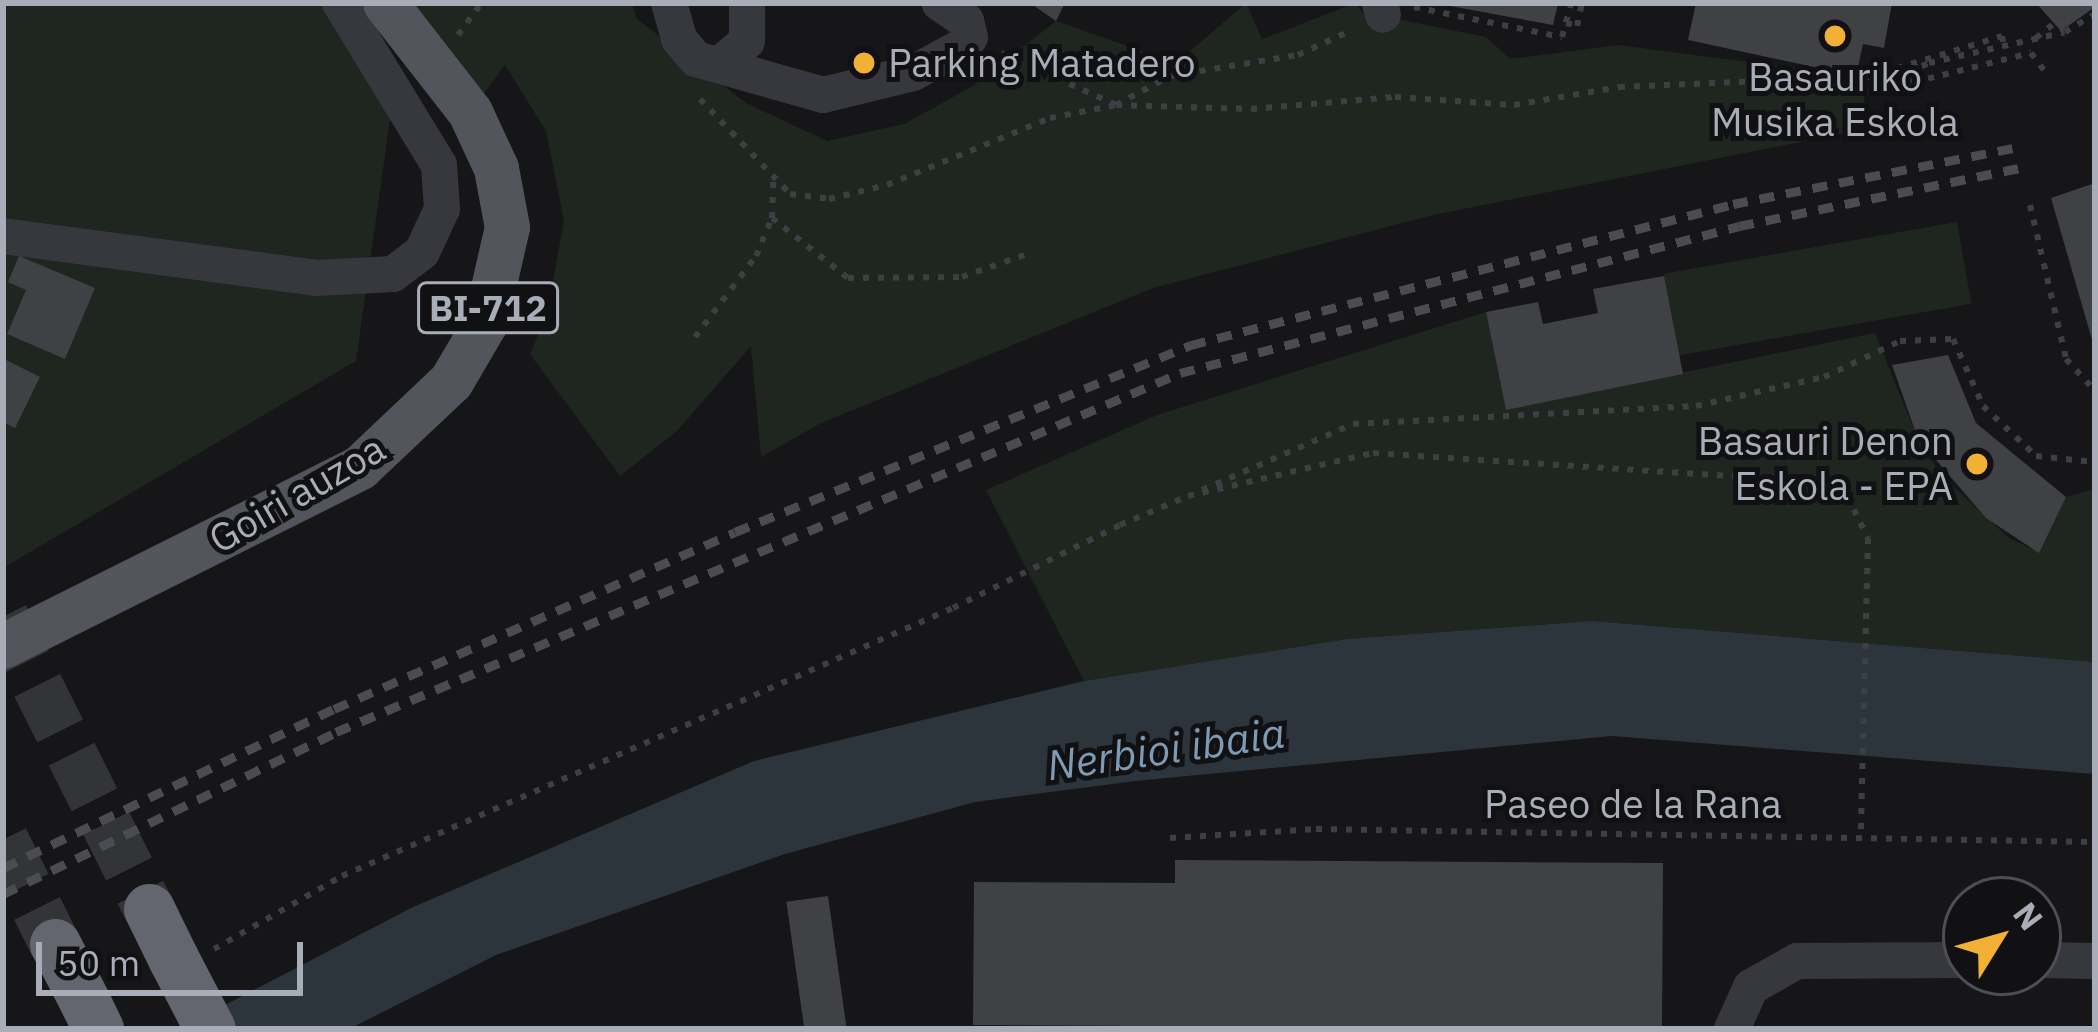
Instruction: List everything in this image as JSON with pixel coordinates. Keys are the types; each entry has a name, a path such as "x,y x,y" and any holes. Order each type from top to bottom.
{"highway":[{"path":"149,909 186,959 210,1029"},
{"path":"55,944 92,1017"}],"main road":[{"name":"Goiri auzoa","path":"3,646 360,467 452,381 485,323 507,227 496,168 470,112 385,3"}],"street":[{"path":"3,236 316,278 393,274 422,252 442,209 440,165 340,3"},
{"path":"669,3 687,50 770,75 803,94 840,93 913,73 962,46 970,29 939,3"},
{"path":"721,64 747,41 747,3"},
{"path":"1732,1029 1751,987 1798,961 1942,960"},
{"path":"2062,960 2095,961"}],"path":[{"path":"455,39 481,3"},
{"path":"1116,105 1170,76 1298,55 1382,9 1409,7 1562,37 1571,3"},
{"path":"1566,23 1577,26 1582,3"},
{"path":"2036,39 2080,3"},
{"path":"1909,82 1908,72 1929,63 2036,39 2095,14"},
{"path":"970,29 1015,63 1116,105"},
{"path":"1852,90 1868,76 2002,36 2004,46"},
{"path":"697,96 790,194 829,200 886,185 1050,118 1116,105 1251,109 1395,97 1514,105 1618,88 1788,80 1852,90 1909,82 2031,53 2047,74"},
{"path":"695,337 756,256 772,218 773,180"},
{"path":"2030,205 2066,358 2095,391"},
{"path":"772,218 848,278 962,277 1027,254"},
{"path":"186,959 343,876 953,608 1352,424 1696,406 1824,377 1900,341 1953,338 1983,406 2036,456 2095,462"},
{"path":"1188,496 1373,453 1806,481 1847,496 1868,538 1861,832"},
{"name":"Paseo de la Rana","path":"1171,838 1316,829 1861,832 2095,842"}],"shaded area":[{"path":"3,3 334,3 395,84 356,361 3,568"},
{"path":"385,3 632,3 636,18 746,103 827,141 904,124 973,86 1056,21 1176,63 1246,3 1262,39 1356,3 1362,12 1486,37 1510,59 1618,45 1863,77 1866,129 1433,215 1153,288 821,423 761,457 751,346 677,431 620,476 530,354 547,313 564,221 546,131 505,65 470,112"},
{"path":"1957,222 1971,304 1678,355 1664,274"},
{"path":"1486,312 1506,409 1875,333 1918,439 1942,476 2009,538 2039,552 2066,497 2095,489 2095,662 1592,621 1347,639 1084,681 986,490 1157,415"}],"water":[{"name":"Nerbioi ibaia","path":"1592,621 2095,662 2095,774 1612,736 1135,781 975,802 785,854 496,955 349,1029 179,1029 411,908 754,761 1084,681 1347,639"}],"building":[{"path":"1030,3 1065,3 1056,21"},
{"path":"1434,3 1558,3 1553,25"},
{"path":"1696,3 1892,3 1884,48 1863,44 1856,76 1688,40"},
{"path":"2036,3 2095,3 2095,7 2061,31"},
{"path":"2095,183 2095,350 2051,198"},
{"path":"19,256 95,288 65,359 7,334 26,290 8,282"},
{"path":"1664,276 1683,374 1506,410 1486,312 1538,302 1543,324 1598,313 1593,289"},
{"name":"Basauri Denon Eskola - EPA","path":"1948,355 1976,423 2066,497 2039,553 1986,518 1918,439 1892,365"},
{"path":"6,360 40,377 15,428 3,422"},
{"path":"1175,860 1663,863 1662,1029 973,1025 974,882 1175,883"},
{"path":"828,896 847,1029 804,1029 786,902"}],"tunnel":[{"path":"3,616 149,909"},
{"path":"3,839 55,944"}],"railway":[{"path":"3,868 334,709 735,532 1191,345 1733,204 2012,148"},
{"path":"3,894 336,732 1180,373 1739,226 2019,168"}],"place":[{"name":"Basauriko Musika Eskola","path":"1835,36"},
{"name":"Parking Matadero","path":"864,63"},
{"name":"Basauri Denon Eskola - EPA","path":"1977,464"}]}
